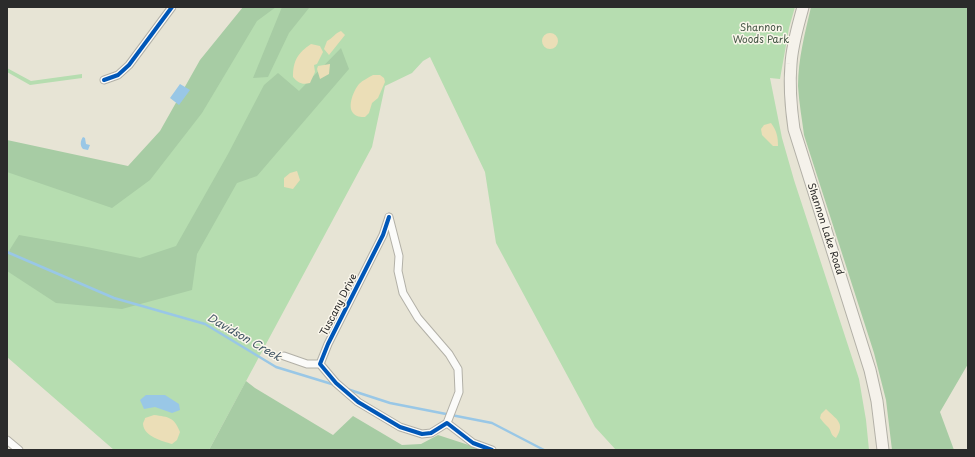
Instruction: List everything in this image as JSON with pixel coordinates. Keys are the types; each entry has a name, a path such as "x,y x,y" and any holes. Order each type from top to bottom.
{"main road":[{"name":"Shannon Lake Road","path":"803,7 794,40 791,64 791,106 794,129 870,370 877,401 883,450"}],"street":[{"path":"104,80 118,75 129,65 172,7"},
{"name":"Tuscany Drive","path":"320,364 328,344 383,235 389,217 399,256 398,271 403,293 418,318 449,354 458,370 458,392 447,423"},
{"path":"284,356 307,364 320,364 336,383 358,402 400,427 422,434 432,433 447,423 472,444 492,450"},
{"path":"7,440 19,450"}],"green space":[{"path":"243,7 276,7 257,21 202,113 150,180 112,208 7,172 7,140 128,166 160,131 200,60"},
{"name":"Shannon Woods Park","path":"260,7 795,7 789,28 780,79 770,78 782,138 794,180 859,379 866,420 869,450 616,450 595,427 496,243 485,172 430,57 423,61 412,73 385,86 372,147 209,450 114,450 7,357 7,166 115,196"},
{"path":"282,7 312,7 309,8 289,33 268,77 253,78"},
{"path":"811,7 968,7 968,364 940,412 954,450 892,450 886,400 874,353 804,135 798,92 798,76 802,46"},
{"path":"341,48 349,69 257,176 237,183 197,254 192,290 122,309 56,303 7,271 7,254 19,235 140,258 176,246 228,154 264,85 278,73 299,91"},
{"path":"7,68 31,81 82,74 82,78 30,85 7,72"},
{"path":"246,381 255,388 333,435 353,416 402,445 421,444 438,435 484,450 209,450"}],"sand":[{"path":"341,31 345,35 329,55 324,49 327,41"},
{"path":"550,33 556,35 558,41 556,47 550,49 544,47 542,41 544,35"},
{"path":"311,44 320,46 323,52 317,64 314,65 315,72 310,83 302,84 293,77 295,61"},
{"path":"330,64 329,74 320,79 317,69 318,66"},
{"path":"373,75 380,75 384,78 385,82 378,98 372,103 369,113 365,117 357,116 351,110 353,94 359,84"},
{"path":"771,123 777,134 778,146 773,146 762,135 761,129 764,125"},
{"path":"297,171 300,180 293,189 284,187 284,178 290,173"},
{"path":"826,409 840,425 839,433 836,438 820,418 821,414"},
{"path":"154,415 167,417 176,423 180,432 177,440 172,444 154,438 144,428 143,424 145,418"}],"water":[{"path":"180,84 190,90 179,105 170,98"},
{"path":"83,137 85,138 86,144 90,145 88,150 83,149 81,146"},
{"path":"146,395 165,395 179,404 180,410 172,413 155,407 144,409 140,400"}],"waterway":[{"name":"Davidson Creek","path":"7,252 114,298 205,324 276,367 335,385"},
{"name":"Davidson Creek","path":"347,389 390,403 492,423 544,450"}],"cycle path":[{"path":"104,80 118,75 129,65 172,7"},
{"path":"389,217 383,235 328,344 320,364 336,383 358,402 400,427 422,434 431,433 447,423 473,443 492,450"}]}
